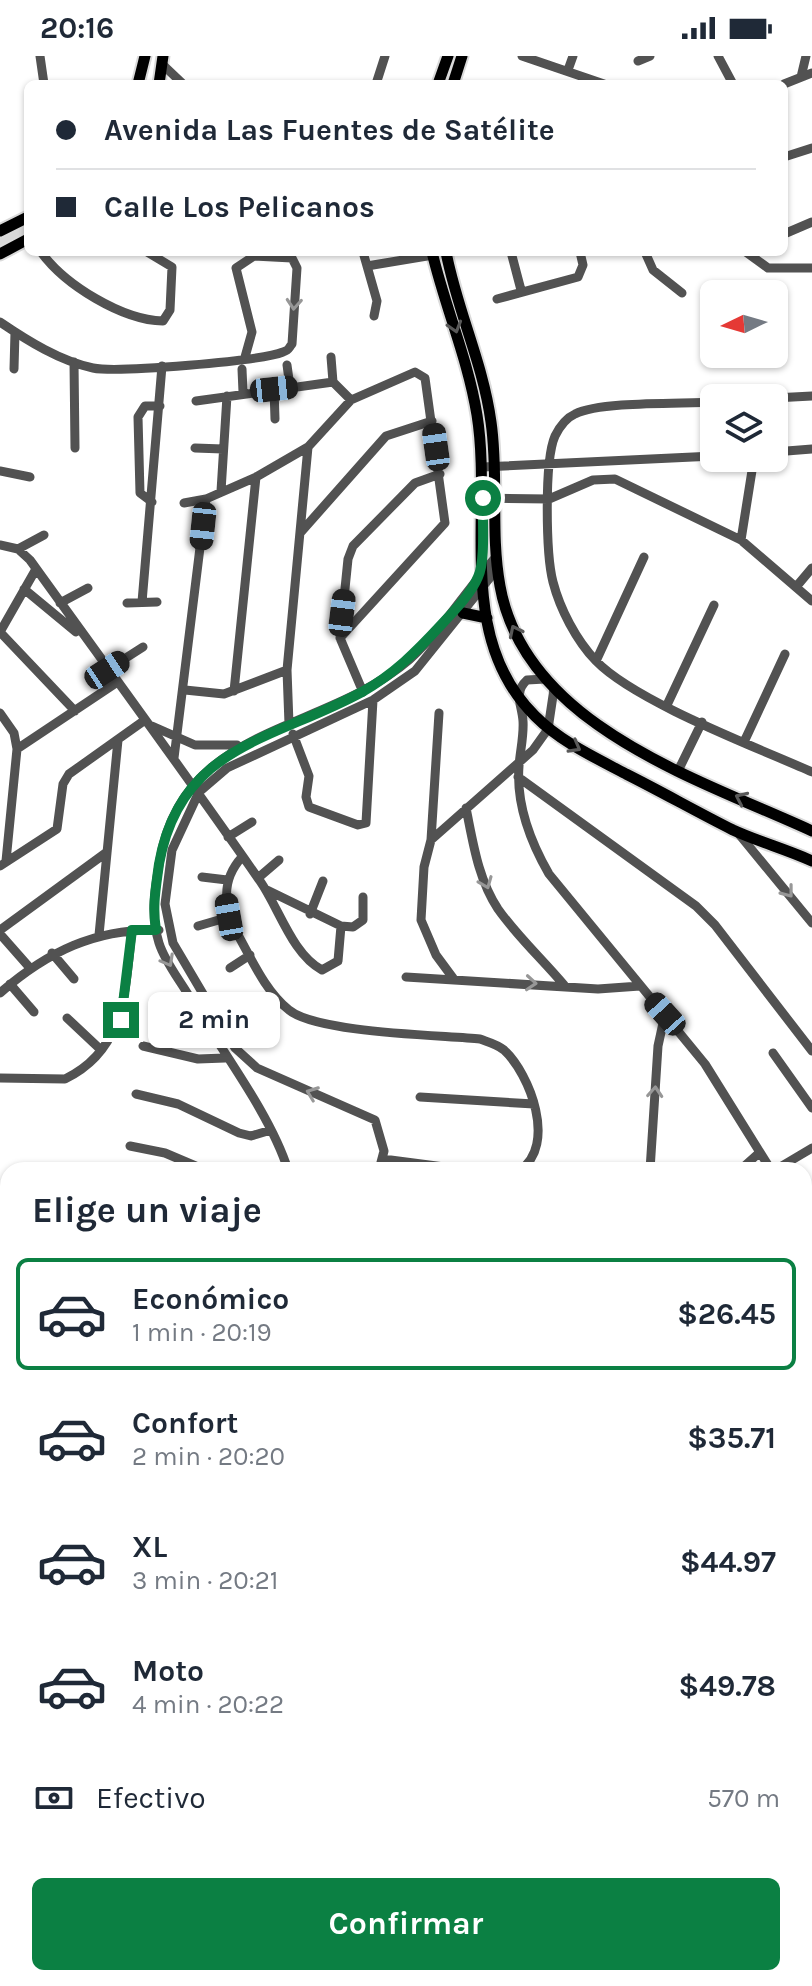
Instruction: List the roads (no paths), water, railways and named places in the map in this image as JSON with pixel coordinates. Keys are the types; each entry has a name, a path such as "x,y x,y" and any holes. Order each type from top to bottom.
{"main road":[{"path":"139,80 145,56"},
{"path":"439,80 448,56"},
{"path":"454,80 462,56"},
{"path":"160,80 163,60"},
{"path":"0,231 24,219"},
{"path":"0,254 24,241"},
{"path":"434,256 472,385 489,467"},
{"path":"447,256 484,376 496,563 507,615 545,679 593,723 679,769 812,831"},
{"path":"490,498 481,541 480,582 495,648 518,697 548,729 575,747 735,831 812,861"},
{"path":"481,541 495,543"},
{"path":"463,613 487,618"}],"street":[{"path":"40,56 43,80"},
{"path":"377,80 385,56"},
{"path":"522,56 594,80"},
{"path":"568,70 573,56"},
{"path":"638,61 650,56"},
{"path":"718,56 731,80"},
{"path":"801,77 806,56"},
{"path":"163,60 180,80"},
{"path":"788,82 812,73"},
{"path":"788,156 812,148"},
{"path":"788,232 812,222"},
{"path":"45,256 72,282 98,300 163,321 170,310 172,267 154,256"},
{"path":"0,322 14,336 74,362 109,371 162,366 245,357 279,353 292,344 297,268 292,258 254,256 236,268 252,332 245,357"},
{"path":"364,256 377,301 374,316"},
{"path":"367,266 422,256"},
{"path":"512,256 521,290"},
{"path":"497,299 583,273 581,256"},
{"path":"647,256 653,270 682,293"},
{"path":"752,256 768,268 812,268"},
{"path":"14,336 14,369"},
{"path":"331,357 333,382 351,400"},
{"path":"74,362 75,448"},
{"path":"287,365 290,387"},
{"path":"142,602 162,366"},
{"path":"242,369 243,392"},
{"path":"184,503 206,499 256,477 308,447 351,400 415,372 421,374 425,378 432,421 445,523 340,638"},
{"path":"196,401 243,392 333,382"},
{"path":"274,389 275,419"},
{"path":"221,491 227,396"},
{"path":"788,397 812,396"},
{"path":"700,403 576,413 555,436 549,499 549,557 553,583 569,622 596,661 626,683 812,772"},
{"path":"152,502 140,493 138,417 145,406 160,406"},
{"path":"301,532 386,436 432,421"},
{"path":"289,724 287,670 308,447"},
{"path":"195,448 223,449"},
{"path":"788,451 812,449"},
{"path":"489,467 700,457"},
{"path":"590,464 593,480"},
{"path":"0,471 30,477"},
{"path":"741,540 752,472"},
{"path":"363,692 340,638 348,559 353,546 415,483 440,474"},
{"path":"234,691 256,477"},
{"path":"490,498 549,499 593,480 615,479 741,540 812,601"},
{"path":"174,758 185,690 206,499"},
{"path":"18,549 44,535"},
{"path":"0,545 18,549 36,569 116,683 196,788 267,890 314,966 329,969 338,961 341,926"},
{"path":"596,661 644,557"},
{"path":"285,1162 271,1130 163,952 156,930 153,900 162,849 172,820 218,759 245,743 363,692 409,659 496,563"},
{"path":"796,587 812,568"},
{"path":"36,569 0,632 75,711"},
{"path":"382,1162 383,1141 375,1120 257,1068 235,1048 179,954 170,931 165,904 172,850 196,788 293,734 373,700 415,671 463,613 480,582"},
{"path":"60,603 88,588"},
{"path":"24,589 85,639"},
{"path":"127,603 157,602"},
{"path":"667,705 714,605"},
{"path":"107,670 143,647"},
{"path":"744,742 785,654"},
{"path":"185,690 234,691 287,670"},
{"path":"545,679 527,680 518,697 523,720 518,777 529,834 549,874 705,1064 766,1162"},
{"path":"17,749 116,683"},
{"path":"431,840 519,765 548,729 554,689"},
{"path":"293,734 309,776 306,797 309,807 358,825 366,823 373,700"},
{"path":"0,713 14,733 17,749 3,864"},
{"path":"439,713 431,840 424,867 421,920 436,955 453,978"},
{"path":"679,769 702,722"},
{"path":"147,723 178,739 211,747 245,743"},
{"path":"3,864 57,829 65,778 147,723"},
{"path":"99,935 118,740"},
{"path":"518,777 696,906 715,925 812,1051"},
{"path":"466,808 478,865 490,894 499,910 564,985"},
{"path":"228,837 252,822"},
{"path":"735,831 812,923"},
{"path":"30,968 0,932 107,852"},
{"path":"242,857 227,880 229,917 274,996 289,1011 316,1022 480,1039 501,1046 514,1061 534,1104 539,1135 535,1154 528,1162"},
{"path":"258,878 279,860"},
{"path":"202,877 227,880"},
{"path":"310,914 323,881"},
{"path":"267,890 310,914 341,926 353,927 363,920 363,897"},
{"path":"198,926 229,917"},
{"path":"0,993 52,953 99,935 132,930 170,931"},
{"path":"0,1078 65,1079 75,1075 100,1049 121,1020 132,930"},
{"path":"52,953 74,979"},
{"path":"230,968 250,955"},
{"path":"406,977 598,989 640,986"},
{"path":"10,984 34,1012"},
{"path":"255,1009 274,996"},
{"path":"651,1162 658,1046 665,1014"},
{"path":"67,1018 100,1049"},
{"path":"143,1046 198,1059 225,1058"},
{"path":"773,1053 812,1108"},
{"path":"136,1094 187,1107 239,1133 251,1136 271,1130"},
{"path":"420,1097 534,1104"},
{"path":"130,1146 165,1153 186,1162"},
{"path":"787,1162 812,1148"},
{"path":"749,1162 759,1153"},
{"path":"383,1159 406,1162"}]}
